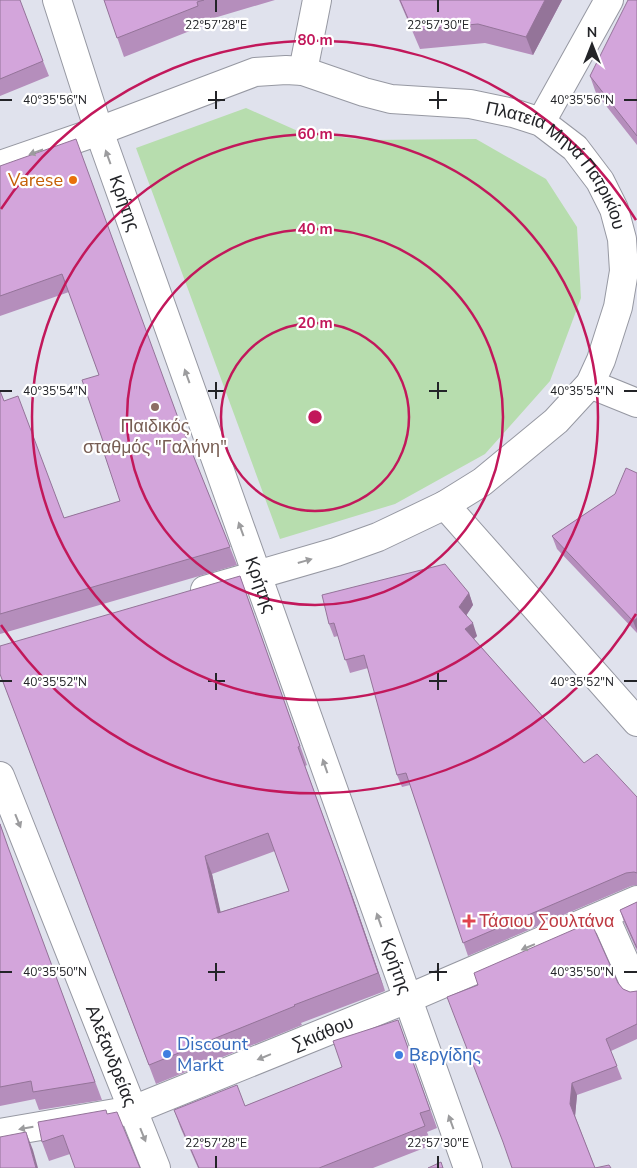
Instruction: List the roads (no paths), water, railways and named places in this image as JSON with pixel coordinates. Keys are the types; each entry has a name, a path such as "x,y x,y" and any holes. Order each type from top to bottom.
{"street":[{"name":"Κρήτης","path":"57,0 99,131 468,1168"},
{"path":"303,71 317,0"},
{"path":"541,122 609,0"},
{"name":"Πλατεία Μηνά Πατρικίου","path":"0,165 99,131 256,72 303,71 364,92 392,99 470,104 513,113 541,122 575,148 600,181 629,237 618,307 601,360 590,384 556,421 512,458 482,482 444,506 378,537 336,552 182,597"},
{"path":"590,384 637,403"},
{"path":"444,506 637,722"},
{"name":"Αλεξανδρείας","path":"0,776 156,1168"},
{"name":"Σκιάθου","path":"0,1133 133,1110 407,999 637,900"},
{"path":"604,915 637,989"}],"place":[{"name":"Varese","path":"73,180"},
{"name":"Παιδικός σταθμός \"Γαλήνη\"","path":"155,407"},
{"name":"Τάσιου Σουλτάνα","path":"469,921"},
{"name":"Discount Markt","path":"167,1054"},
{"name":"Βεργίδης","path":"399,1055"}]}
